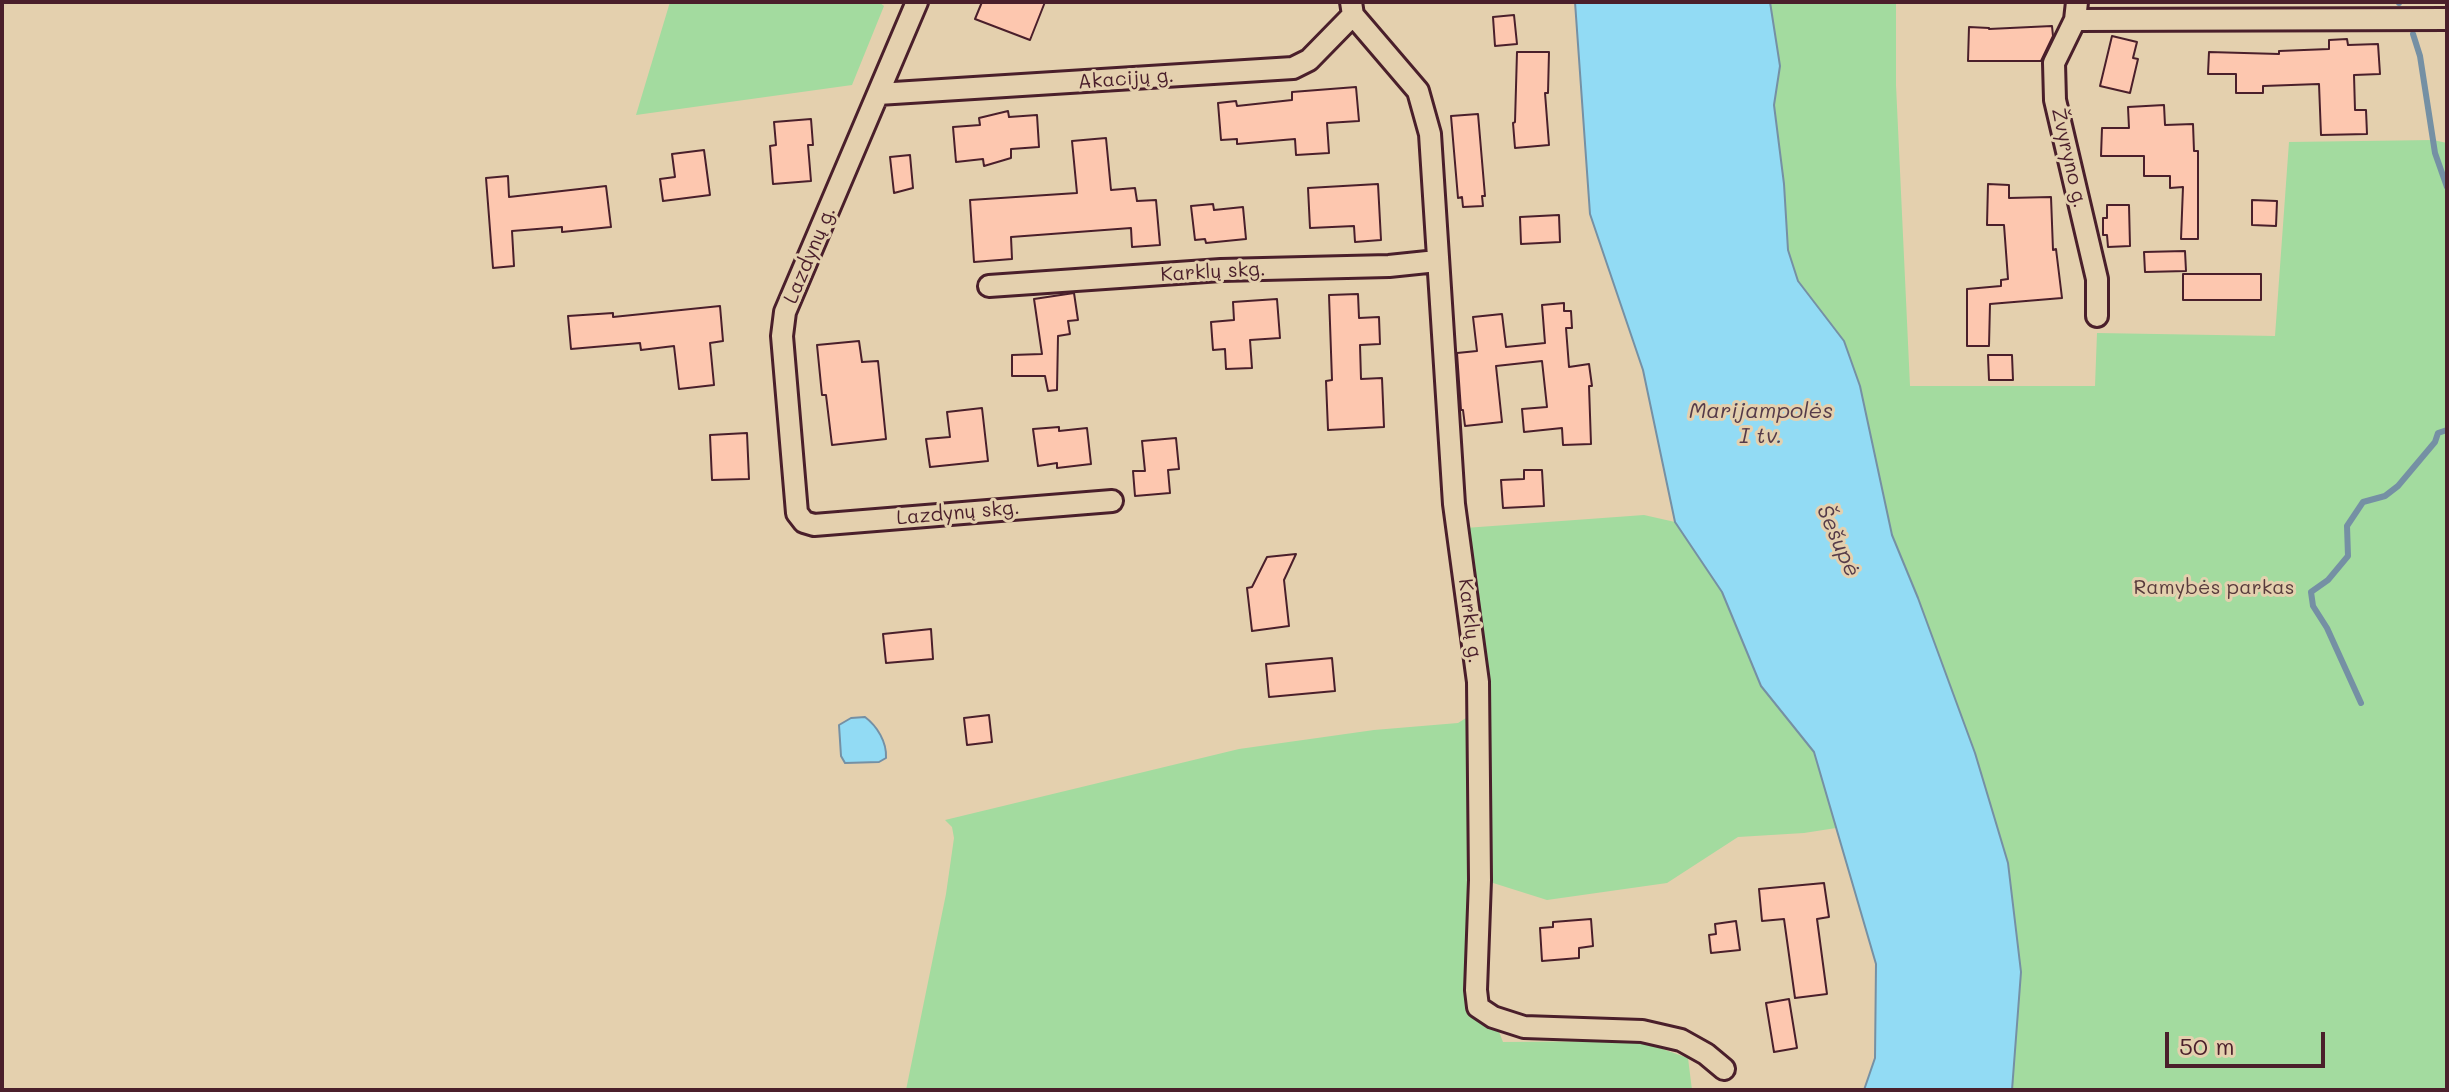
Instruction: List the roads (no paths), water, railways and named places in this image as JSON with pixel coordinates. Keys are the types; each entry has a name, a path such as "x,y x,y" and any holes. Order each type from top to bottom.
{"street":[{"name":"Lazdynų g.","path":"804,522 797,513 782,336 785,312 917,2"},
{"name":"Akacijų g.","path":"878,94 1293,68 1309,60 1352,9"},
{"name":"Karklų g.","path":"1352,9 1418,91 1430,134 1454,504 1478,682 1478,1007 1493,1017 1524,1027 1642,1031 1681,1040 1724,1069"},
{"path":"2076,11 2447,19"},
{"name":"Žvyryno g.","path":"2076,11 2054,63 2055,100 2097,279 2097,316"},
{"name":"Karklų skg.","path":"989,286 1221,270 1389,266 1437,261"},
{"name":"Lazdynų skg.","path":"804,522 814,525 1112,501"}],"water":[{"name":"Marijampolės I tv.","path":"1575,2 1770,2 1780,66 1774,105 1788,250 1798,281 1844,341 1860,386 1892,535 1975,753 2008,863 2021,972 2012,1090 1864,1090 1875,1058 1876,964 1814,752 1761,686 1722,592 1675,522 1643,370 1590,214"},
{"path":"865,717 880,735 886,758 879,762 845,763 841,756 839,725 851,718"}],"waterway":[{"path":"2413,34 2420,56 2435,153 2447,187"},
{"path":"2361,703 2327,628 2313,606 2311,592 2328,580 2348,556 2347,526 2363,502 2385,496 2398,486 2435,442 2438,433 2447,430"}],"water label":[{"name":"Šešupė","path":"1838,541"}],"park label":[{"name":"Ramybės parkas","path":"2214,588"}]}
